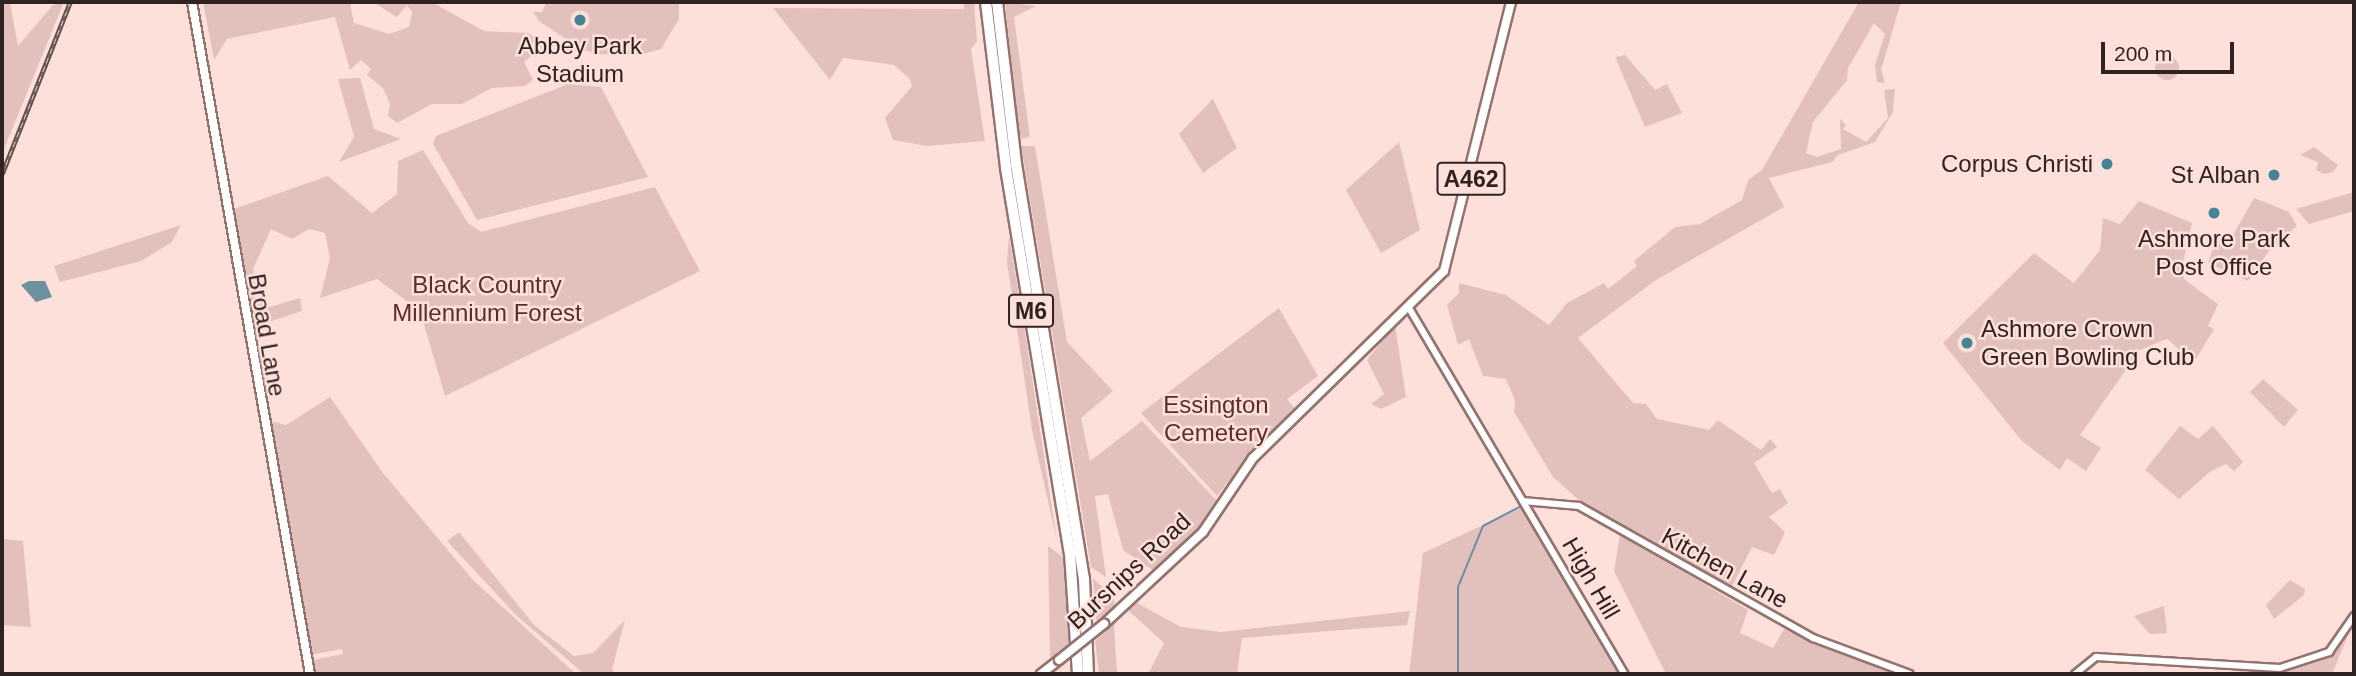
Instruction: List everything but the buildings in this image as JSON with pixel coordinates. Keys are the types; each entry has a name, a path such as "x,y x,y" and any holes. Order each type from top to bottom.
{"highway":[{"name":"M6","path":"986,2 1076,619 1076,674"},
{"name":"M6","path":"996,2 1085,597 1088,674"},
{"path":"1085,597 1094,674"}],"main road":[{"name":"Broad Lane","path":"192,2 310,674"},
{"name":"A462","path":"1409,308 1442,274 1455,243 1511,2"},
{"name":"Bursnips Road","path":"1041,674 1104,624 1203,532 1253,458 1409,308"}],"street":[{"name":"High Hill","path":"1409,308 1625,674"},
{"name":"Kitchen Lane","path":"1523,501 1579,506 1813,638 1910,674"},
{"path":"2075,674 2096,657 2280,668 2329,652 2354,616"}],"green space":[{"path":"2,2 10,2 18,46 53,5 64,2 2,154"},
{"path":"203,2 350,2 354,23 389,34 409,27 412,12 407,5 397,17 373,2 439,2 435,4 484,31 529,33 543,46 524,62 533,80 525,86 492,88 462,104 432,104 397,123 388,116 390,104 383,88 367,75 371,69 361,60 350,70 335,17 227,39 214,60"},
{"path":"546,2 679,2 679,19 661,49 638,55 599,54 583,50 540,22 533,12 542,12"},
{"path":"964,2 974,2 977,41 971,49 985,141 927,146 893,140 885,118 912,86 910,79 894,65 843,58 830,80 773,8 964,9"},
{"path":"1005,2 1036,6 1014,17 1030,137 1019,139"},
{"path":"1859,2 1901,2 1881,70 1885,83 1877,82 1875,65 1885,34 1874,23 1848,68 1847,80 1813,122 1806,153 1817,157 1841,149 1840,119 1846,125 1843,129 1866,142 1888,118 1884,90 1895,89 1893,112 1875,142 1838,155 1832,162 1769,178 1784,207 1656,280 1578,338 1633,403 1646,404 1657,419 1709,430 1718,420 1761,450 1770,439 1777,447 1754,463 1772,493 1780,489 1788,503 1769,517 1785,532 1774,555 1752,547 1730,590 1582,503 1553,477 1514,412 1515,400 1506,379 1483,376 1469,339 1458,345 1447,305 1459,293 1459,283 1506,295 1549,325 1567,303 1604,283 1608,289 1637,266 1634,261 1675,227 1700,224 1742,200 1748,180 1762,170"},
{"path":"1625,55 1655,90 1667,84 1682,113 1645,127 1615,57"},
{"path":"2167,56 2178,63 2179,68 2172,79 2167,80 2156,73 2155,68 2162,57"},
{"path":"360,78 374,129 401,139 339,162 354,137 338,79"},
{"name":"Black Country Millennium Forest","path":"568,84 601,87 648,177 477,220 433,144 436,136"},
{"path":"1213,99 1237,148 1203,173 1179,134"},
{"path":"1399,142 1420,230 1381,253 1346,190"},
{"path":"1021,146 1035,146 1067,342 1113,391 1081,418 1090,461 1142,421 1218,502 1200,532 1157,573 1123,550 1108,494 1095,496 1106,577 1091,567"},
{"path":"2314,147 2338,165 2333,172 2324,174 2316,170 2318,162 2300,155"},
{"name":"Black Country Millennium Forest","path":"423,150 468,223 481,232 655,187 700,271 445,396 420,311 377,279 320,298 330,258 325,233 309,229 292,239 271,229 253,269 263,309 300,298 302,311 251,328 231,210 328,176 372,213 397,194 398,161"},
{"path":"2354,192 2354,211 2309,224 2296,209"},
{"path":"2254,198 2289,212 2297,226 2269,251 2248,281 2208,263 2216,240 2228,244"},
{"path":"2139,201 2192,223 2181,271 2185,280 2218,304 2208,326 2214,329 2194,362 2167,339 2140,350 2080,435 2101,448 2086,471 2067,458 2060,470 2022,441 1943,343 2034,253 2074,283 2100,250 2103,218 2120,224"},
{"path":"181,225 172,242 141,261 60,282 54,266"},
{"path":"1009,236 1057,541 1032,430 1007,262"},
{"name":"Essington Cemetery","path":"1279,308 1318,376 1287,399 1297,411 1255,448 1217,496 1141,413"},
{"path":"1395,325 1406,397 1381,409 1371,404 1384,394 1367,360"},
{"path":"2263,379 2298,410 2284,427 2250,392"},
{"path":"330,397 383,473 473,580 576,674 315,674 313,660 343,654 342,649 311,655 270,421 286,425"},
{"path":"2180,426 2198,439 2213,426 2243,462 2234,471 2226,464 2211,471 2179,499 2145,470"},
{"path":"1522,507 1621,674 1409,674 1423,553"},
{"path":"459,532 534,625 574,656 593,653 625,620 612,669 616,674 584,674 516,615 447,541"},
{"path":"1620,534 1748,610 1740,633 1773,648 1784,629 1904,674 1666,674 1614,571"},
{"path":"2,539 23,541 31,627 2,625"},
{"path":"1048,546 1064,558 1069,645 1050,658"},
{"path":"1093,578 1114,598 1115,609 1096,620"},
{"path":"2290,580 2305,589 2304,595 2274,619 2266,605"},
{"path":"1137,603 1181,627 1221,632 1410,611 1407,625 1242,638 1237,674 1148,674 1164,643 1128,610"},
{"path":"2164,606 2167,633 2150,634 2134,616"},
{"path":"2354,621 2332,674 2249,674 2215,665 2274,671 2316,661 2343,643"},
{"path":"1114,624 1117,674 1099,674 1095,641"}],"water":[{"path":"29,281 45,281 52,297 36,302 21,285"}],"waterway":[{"path":"1458,674 1458,587 1483,526 1523,505"}],"railway":[{"path":"2,174 70,2"}],"place":[{"name":"Abbey Park Stadium","path":"580,20"},
{"name":"Corpus Christi","path":"2107,164"},
{"name":"St Alban","path":"2274,175"},
{"name":"Ashmore Park Post Office","path":"2214,213"},
{"name":"Ashmore Crown Green Bowling Club","path":"1967,343"}]}
